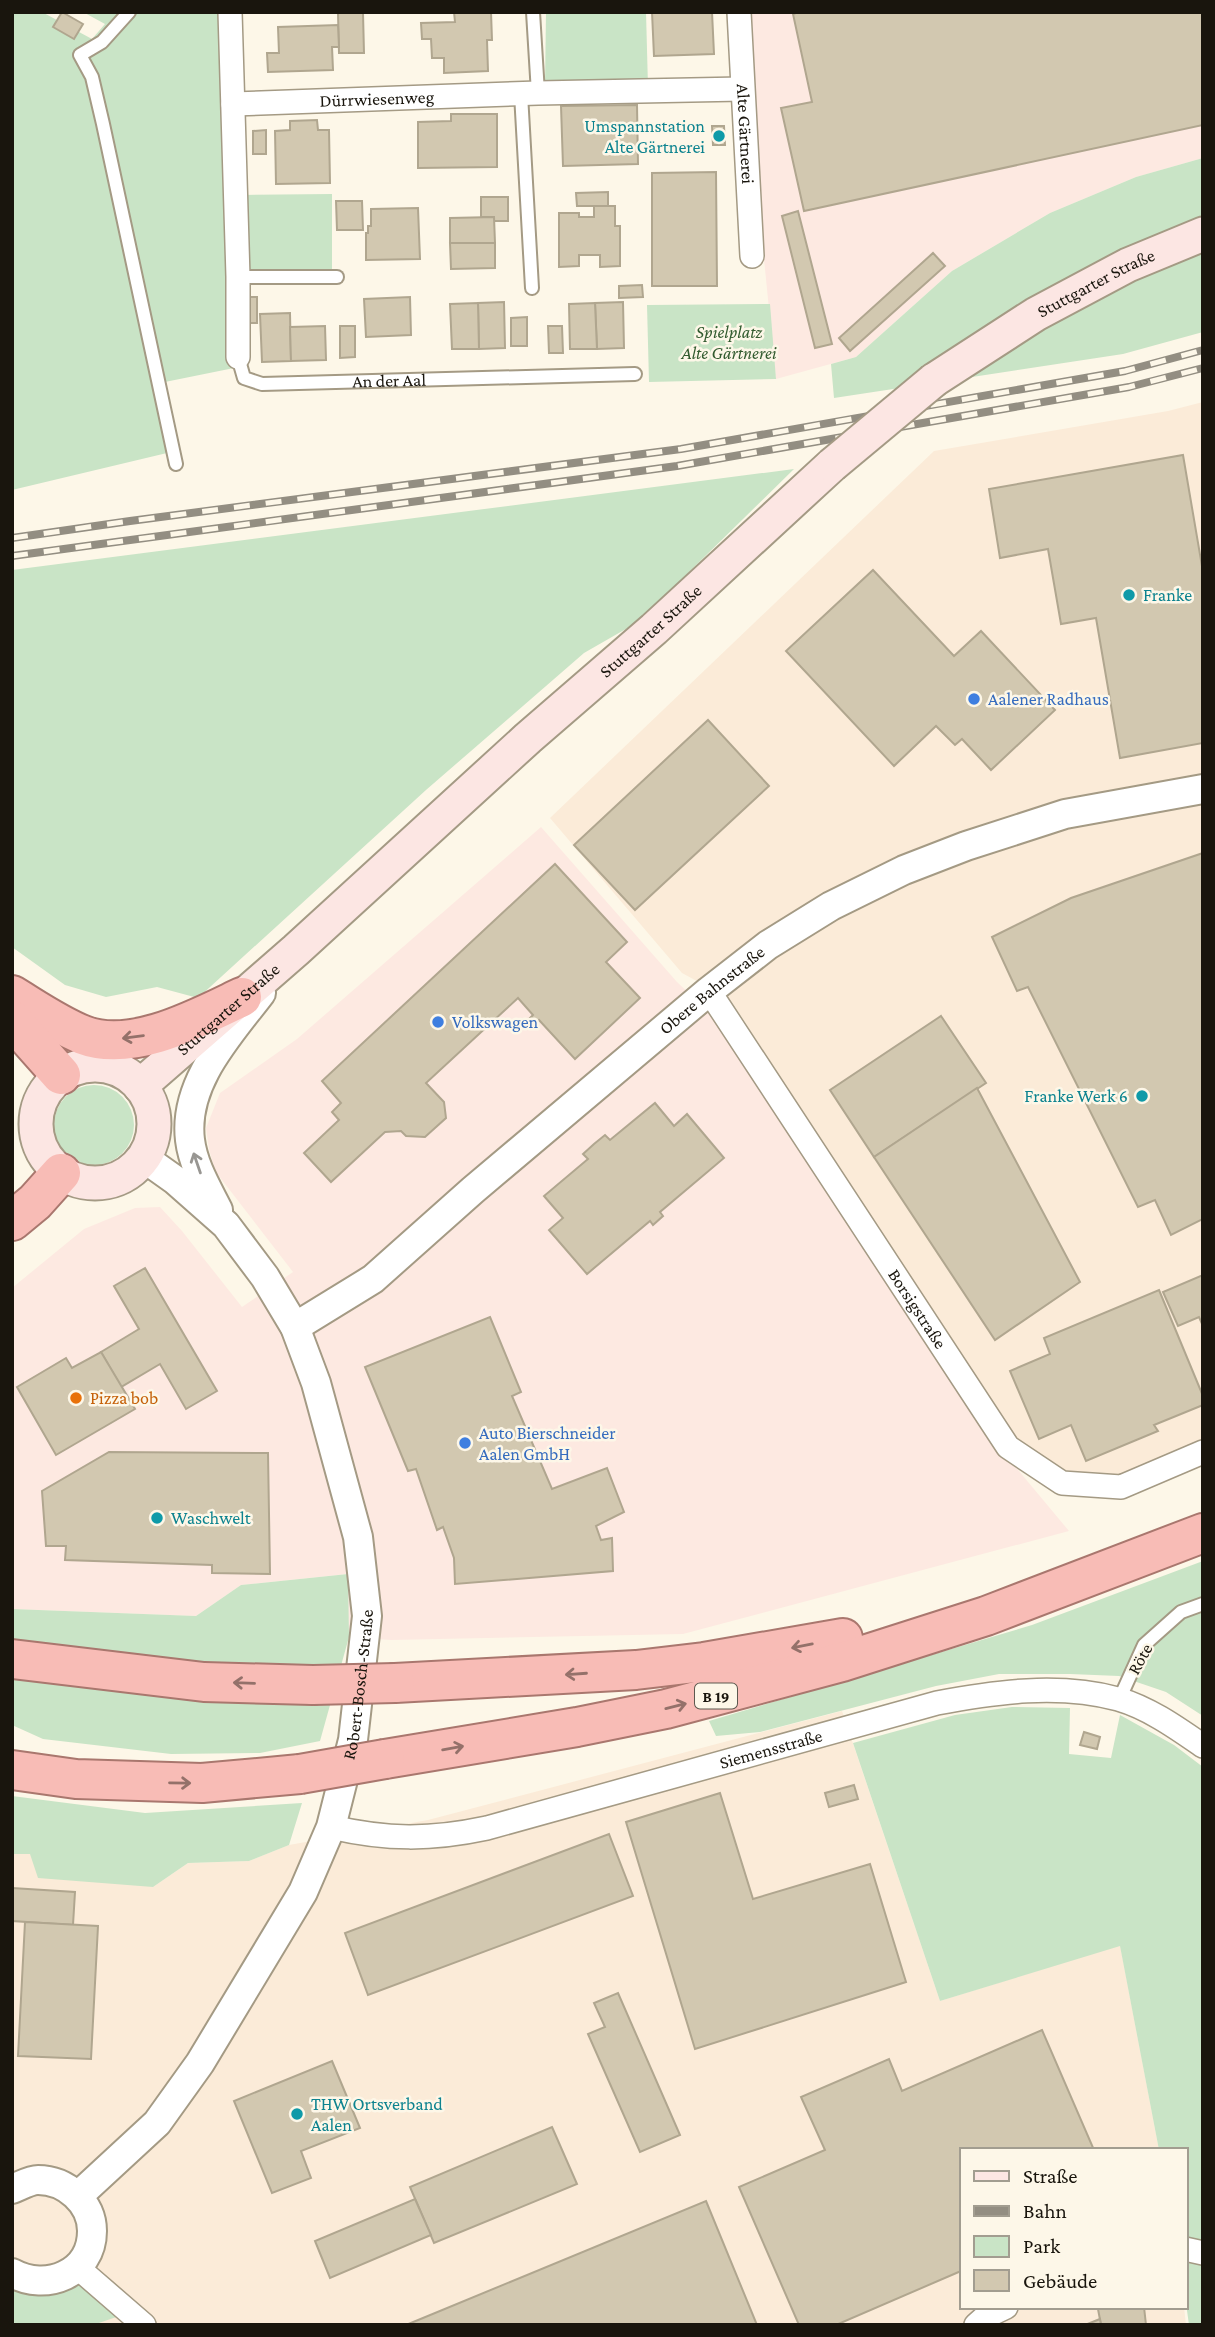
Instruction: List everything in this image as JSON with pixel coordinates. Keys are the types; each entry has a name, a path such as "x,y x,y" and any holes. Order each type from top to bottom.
{"highway":[{"path":"12,995 85,1036 112,1039 138,1037 178,1026 242,997"},
{"path":"12,1020 61,1075"},
{"path":"12,1221 35,1202 61,1173"},
{"name":"B 19","path":"12,1770 112,1781 202,1783 300,1774 577,1727 703,1699 888,1648 986,1616 1203,1533"},
{"name":"B 19","path":"12,1659 204,1682 313,1685 636,1670 809,1645 1037,1596"},
{"name":"B 19","path":"12,1754 112,1781"}],"main road":[{"name":"Stuttgarter Straße","path":"140,1086 296,950 517,747 654,629 832,465 934,380 1036,314 1128,265 1203,234"},
{"path":"103,1065 117,1069 140,1086 152,1108 155,1121 150,1146 144,1158 131,1171 115,1180 97,1184 78,1181 50,1164 42,1152 35,1124 42,1096 50,1084 74,1068 103,1065"}],"street":[{"name":"An der Aal","path":"230,12 238,357"},
{"name":"Alte Gärtnerei","path":"739,12 752,256"},
{"name":"Dürrwiesenweg","path":"233,104 742,89"},
{"name":"Obere Bahnstraße","path":"295,1326 373,1279 473,1190 709,991 768,945 831,906 904,870 1065,814 1203,789"},
{"path":"226,1224 203,1181 190,1140 195,1094 219,1049 296,950"},
{"name":"Borsigstraße","path":"709,991 1008,1447 1062,1483 1121,1487 1203,1451"},
{"name":"Robert-Bosch-Straße","path":"78,2196 157,2123 200,2063 303,1892 331,1827 353,1740 367,1616 358,1537 316,1383 295,1326 265,1277 226,1224 175,1180 144,1158"},
{"name":"Siemensstraße","path":"331,1827 372,1836 449,1836 937,1703 1000,1692 1070,1691 1119,1700 1164,1720 1203,1746"},
{"path":"12,2189 36,2180 59,2184 78,2196 88,2211 92,2231 88,2251 77,2267 60,2278 41,2282 12,2273"},
{"path":"77,2267 144,2325"},
{"path":"976,2325 1002,2309"}],"lane":[{"path":"129,12 102,41 80,55 92,77 176,464"},
{"path":"532,288 530,94 534,12"},
{"path":"238,278 337,277"},
{"name":"An der Aal","path":"238,357 244,378 262,384 635,374"},
{"name":"Röte","path":"1119,1700 1144,1645 1181,1612 1203,1604"}],"shaded area":[{"path":"751,12 1203,12 1203,158 1136,177 1050,213 952,271 856,357 776,379 764,259"},
{"path":"1203,402 1203,1443 1118,1476 1066,1476 1016,1442 730,999 682,973 550,818 934,451 1168,411"},
{"path":"541,827 677,982 713,1016 1003,1452 1069,1531 683,1634 391,1640 349,1637 347,1574 241,1585 196,1616 12,1609 12,1288 84,1229 135,1208 160,1207 242,1307 293,1272 215,1171 206,1128 220,1093 297,1039"},
{"path":"842,1711 940,2001 1120,1945 1159,2148 960,2148 960,2309 1184,2309 1186,2325 12,2325 12,1854 30,1854 153,1887 188,1863 249,1861 289,1845 428,1820"}],"green space":[{"path":"12,12 42,12 92,39 105,24 83,12 220,12 234,368 155,384 167,453 12,490"},
{"path":"546,12 646,12 648,87 545,86"},
{"path":"1203,158 1203,332 1123,354 834,398 831,364 856,357 952,271 1050,213 1136,177"},
{"path":"332,194 332,271 244,272 242,195"},
{"name":"Spielplatz Alte Gärtnerei","path":"770,304 776,379 649,382 647,305"},
{"path":"794,469 638,622 584,653 426,790 198,998 157,987 106,997 65,985 12,947 12,570"},
{"path":"94,1085 109,1088 122,1097 131,1110 134,1125 131,1140 122,1153 109,1162 94,1165 79,1162 66,1153 57,1140 54,1125 57,1110 66,1097 79,1088"},
{"path":"1203,1561 1203,1716 1166,1692 1119,1676 999,1674 936,1686 760,1732 716,1736 709,1721 1032,1625"},
{"path":"348,1574 349,1637 320,1741 260,1753 171,1754 43,1739 12,1725 12,1609 196,1616 241,1585"},
{"path":"1012,1707 1070,1708 1069,1754 1111,1758 1120,1715 1174,1745 1203,1767 1203,2325 1189,2325 1187,2309 1187,2148 1159,2148 1120,1946 940,2001 853,1743 955,1715"},
{"path":"12,1796 145,1813 302,1803 289,1845 249,1861 188,1863 153,1887 38,1878 30,1854 12,1854"},
{"path":"77,2267 128,2313 93,2325 12,2325 12,2273"}],"building":[{"path":"62,12 83,24 74,39 53,27"},
{"path":"454,12 491,12 492,40 487,40 488,71 444,73 444,58 432,58 431,39 422,39 421,23 455,22"},
{"path":"652,12 712,12 714,54 654,56"},
{"path":"1203,12 1203,125 804,211 781,108 812,102 793,14"},
{"path":"338,13 363,13 364,53 339,53"},
{"path":"338,25 339,47 332,47 333,70 268,72 267,53 279,53 278,27"},
{"path":"637,105 638,164 563,166 561,106"},
{"path":"451,114 497,114 497,167 418,168 418,122 451,121"},
{"path":"317,120 318,130 329,130 330,183 276,184 275,131 290,130 290,121"},
{"name":"Umspannstation Alte Gärtnerei","path":"712,126 724,126 725,145 713,145"},
{"path":"266,130 266,154 253,154 253,131"},
{"path":"716,172 717,286 652,286 652,173"},
{"path":"608,192 608,206 577,206 576,193"},
{"path":"481,197 508,197 508,221 481,217"},
{"path":"336,201 362,201 363,230 337,230"},
{"path":"594,206 615,206 615,226 620,226 620,266 600,267 600,255 579,255 579,266 559,267 559,213 579,213 579,217 594,217"},
{"path":"418,208 420,259 366,260 366,233 368,226 371,226 371,209"},
{"path":"798,211 832,344 815,348 782,216"},
{"path":"494,217 495,243 450,243 450,218"},
{"path":"450,243 495,243 495,268 451,269"},
{"path":"933,253 945,266 850,351 839,338"},
{"path":"642,285 643,297 619,298 619,286"},
{"path":"247,297 257,297 257,323 247,323"},
{"path":"410,297 411,335 366,337 364,299"},
{"path":"504,302 505,348 479,349 478,303"},
{"path":"623,302 624,348 597,349 595,303"},
{"path":"478,303 479,349 452,349 450,304"},
{"path":"595,303 597,349 570,349 569,304"},
{"path":"290,313 291,361 262,362 260,314"},
{"path":"527,317 527,346 511,346 511,318"},
{"path":"325,326 326,360 291,361 290,327"},
{"path":"340,326 355,326 355,357 340,358"},
{"path":"548,326 562,326 563,353 549,353"},
{"name":"Franke","path":"1183,455 1203,572 1203,743 1120,758 1096,618 1061,624 1048,549 1000,558 989,489"},
{"path":"873,570 954,656 981,631 1055,710 991,770 962,739 955,745 936,726 894,766 786,651"},
{"path":"708,720 769,786 635,910 574,845"},
{"name":"Franke Werk 6","path":"1203,853 1203,1219 1171,1235 1155,1200 1138,1207 1028,987 1017,991 992,937 1071,898"},
{"name":"Volkswagen","path":"555,864 627,942 606,962 640,998 575,1059 539,1020 535,1024 530,1018 533,1015 518,998 426,1083 444,1102 446,1118 425,1137 406,1136 401,1131 385,1132 331,1182 304,1153 339,1120 332,1112 341,1103 322,1081"},
{"path":"941,1016 986,1083 874,1157 830,1090"},
{"path":"977,1088 1080,1282 995,1340 874,1157"},
{"path":"655,1103 674,1126 687,1114 724,1158 660,1212 663,1216 653,1225 650,1221 587,1274 549,1230 563,1218 544,1196 588,1159 583,1154 594,1144 605,1135 610,1140"},
{"path":"145,1268 217,1391 186,1409 160,1364 121,1387 101,1352 139,1329 114,1286"},
{"path":"1203,1275 1203,1326 1199,1317 1178,1326 1163,1292"},
{"path":"1159,1290 1203,1396 1203,1405 1154,1425 1158,1431 1086,1461 1071,1425 1039,1439 1010,1371 1050,1354 1044,1338"},
{"name":"Auto Bierschneider Aalen GmbH","path":"490,1317 521,1392 512,1396 552,1489 607,1468 624,1512 596,1526 601,1540 612,1538 613,1571 455,1584 454,1558 443,1527 437,1530 416,1469 408,1471 365,1367"},
{"name":"Pizza bob","path":"101,1352 135,1409 56,1455 17,1387 66,1358 72,1368"},
{"name":"Waschwelt","path":"109,1452 268,1453 270,1574 212,1573 212,1565 65,1560 66,1546 46,1546 42,1491"},
{"path":"1084,1732 1100,1737 1097,1749 1080,1745"},
{"path":"854,1785 858,1799 829,1807 825,1793"},
{"path":"720,1793 753,1899 870,1864 906,1982 695,2049 626,1822"},
{"path":"609,1834 633,1896 368,1995 345,1933"},
{"path":"12,1888 75,1892 73,1925 12,1921"},
{"path":"25,1922 98,1926 91,2059 18,2056"},
{"path":"618,1993 680,2135 640,2152 588,2034 605,2027 594,2003"},
{"path":"1042,2030 1093,2148 960,2148 960,2271 836,2325 799,2325 739,2187 825,2150 801,2097 889,2059 902,2091"},
{"name":"THW Ortsverband Aalen","path":"332,2061 360,2128 301,2151 311,2178 272,2193 234,2101"},
{"path":"552,2127 577,2184 434,2243 410,2187"},
{"path":"415,2199 431,2235 330,2278 315,2241"},
{"path":"706,2201 757,2325 406,2325"},
{"path":"1098,2309 1144,2309 1146,2325 1101,2325"},
{"path":"1100,2319 1101,2325 1085,2325"}],"railway":[{"path":"12,538 681,449 1125,371 1203,350"},
{"path":"12,556 677,466 1129,387 1203,368"}],"place":[{"name":"Umspannstation Alte Gärtnerei","path":"719,136"},
{"name":"Franke","path":"1129,595"},
{"name":"Aalener Radhaus","path":"974,699"},
{"name":"Volkswagen","path":"438,1022"},
{"name":"Franke Werk 6","path":"1142,1096"},
{"name":"Pizza bob","path":"76,1398"},
{"name":"Auto Bierschneider Aalen GmbH","path":"465,1443"},
{"name":"Waschwelt","path":"157,1518"},
{"name":"THW Ortsverband Aalen","path":"297,2114"}]}
